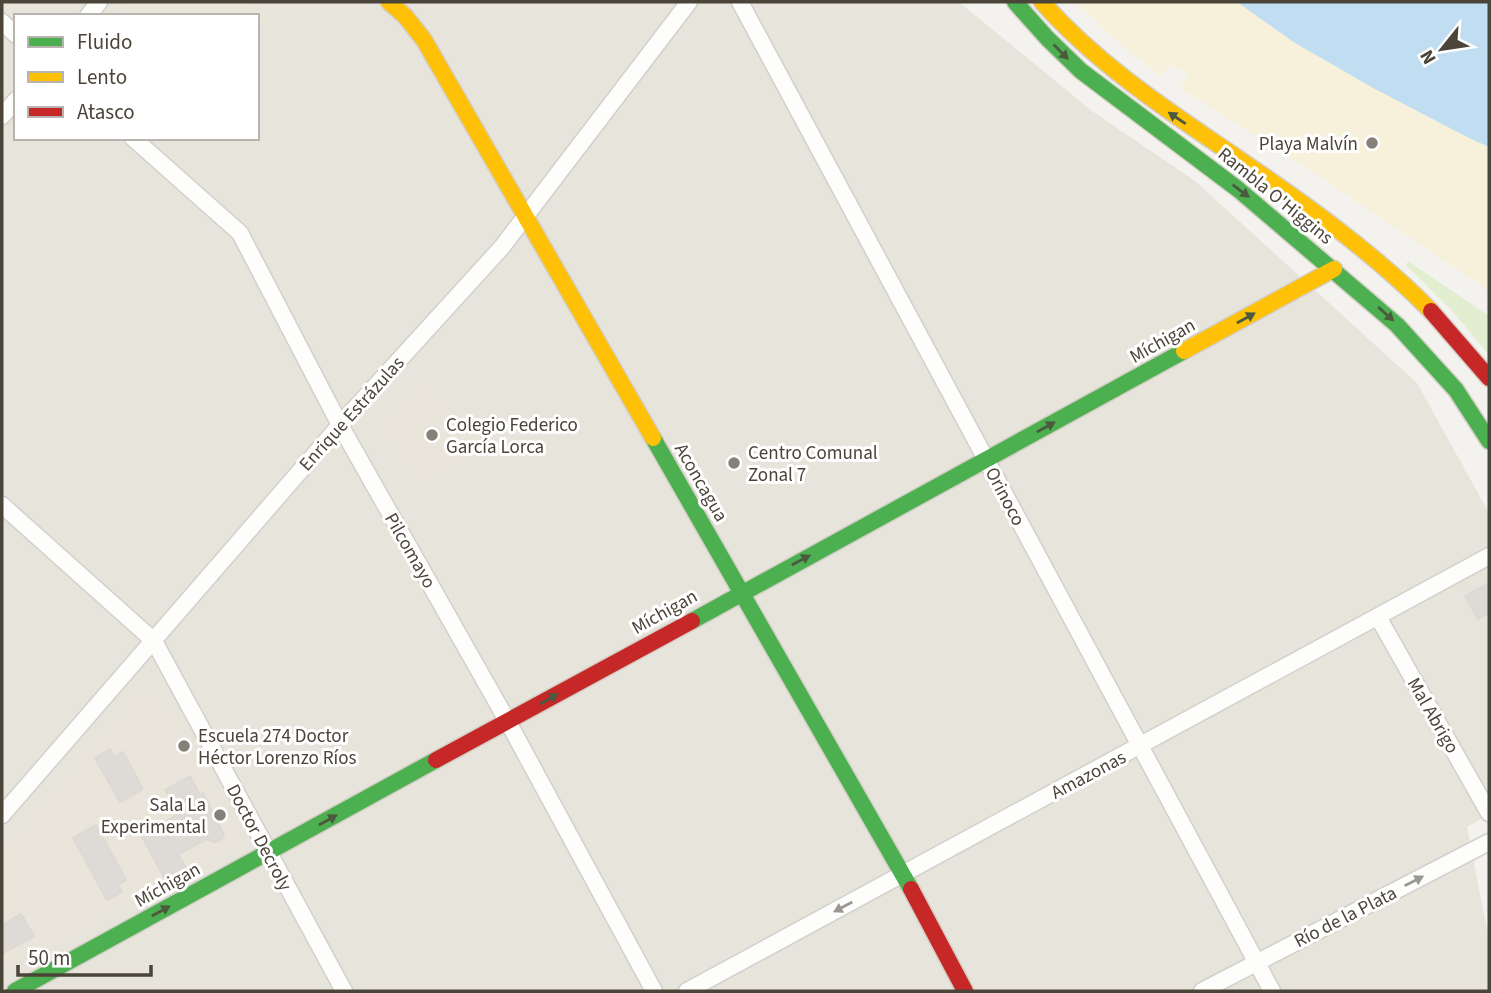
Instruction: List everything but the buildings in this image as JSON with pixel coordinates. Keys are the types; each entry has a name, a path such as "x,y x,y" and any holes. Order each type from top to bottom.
{"street":[{"name":"Aconcagua","path":"389,2 405,16 424,40 903,874 965,991"},
{"name":"Enrique Estrázulas","path":"2,816 340,425 502,247 689,2"},
{"name":"Orinoco","path":"740,2 1272,991"},
{"name":"Rambla O'Higgins","path":"1015,2 1037,28 1105,91 1259,205 1386,314 1438,366 1464,400 1489,441"},
{"name":"Rambla O'Higgins","path":"1042,2 1085,49 1143,95 1238,159 1375,259 1432,312 1489,378"},
{"path":"2,116 14,102"},
{"name":"Pilcomayo","path":"135,140 240,233 340,425 508,722 654,991"},
{"name":"Míchigan","path":"15,991 1334,269"},
{"name":"Doctor Decroly","path":"2,505 154,641 344,991"},
{"name":"Amazonas","path":"687,991 1489,556"},
{"name":"Mal Abrigo","path":"1378,617 1489,813"},
{"name":"Río de la Plata","path":"1202,991 1489,842"}],"shaded area":[{"path":"2,2 959,2 1092,111 1195,181 1417,383 1489,513 1489,814 1467,827 1489,940 1489,991 2,991"},
{"path":"122,2 248,2 267,19 259,27 259,14 112,14"},
{"name":"Colegio Federico García Lorca","path":"419,382 488,443 415,483 381,426"},
{"path":"160,692 243,843 2,970 2,853 138,694"}],"green space":[{"path":"1408,261 1489,316 1489,355 1454,313 1406,265"}],"sand":[{"name":"Playa Malvín","path":"1075,2 1237,2 1295,43 1375,89 1489,147 1489,291 1314,173 1180,88 1189,74 1171,64 1162,77 1122,46"}],"water":[{"path":"1237,2 1489,2 1489,147 1375,89 1295,43"}],"traffic: fast":[{"path":"1015,2 1081,71 1239,190 1397,325 1456,390 1489,441"},
{"path":"692,621 1184,351"},
{"path":"653,438 911,889"},
{"path":"15,991 436,760"}],"traffic: slow":[{"path":"389,2 405,16 424,40 653,438"},
{"path":"1042,2 1110,66 1159,104 1338,230 1409,289 1431,311"},
{"path":"1184,351 1334,269"}],"traffic: jam":[{"path":"1431,311 1489,378"},
{"path":"436,760 692,621"},
{"path":"911,889 965,991"}],"place":[{"name":"Playa Malvín","path":"1372,143"},
{"name":"Colegio Federico García Lorca","path":"432,435"},
{"name":"Centro Comunal Zonal 7","path":"734,463"},
{"name":"Escuela 274 Doctor Héctor Lorenzo Ríos","path":"184,746"},
{"name":"Sala La Experimental","path":"220,815"}]}
